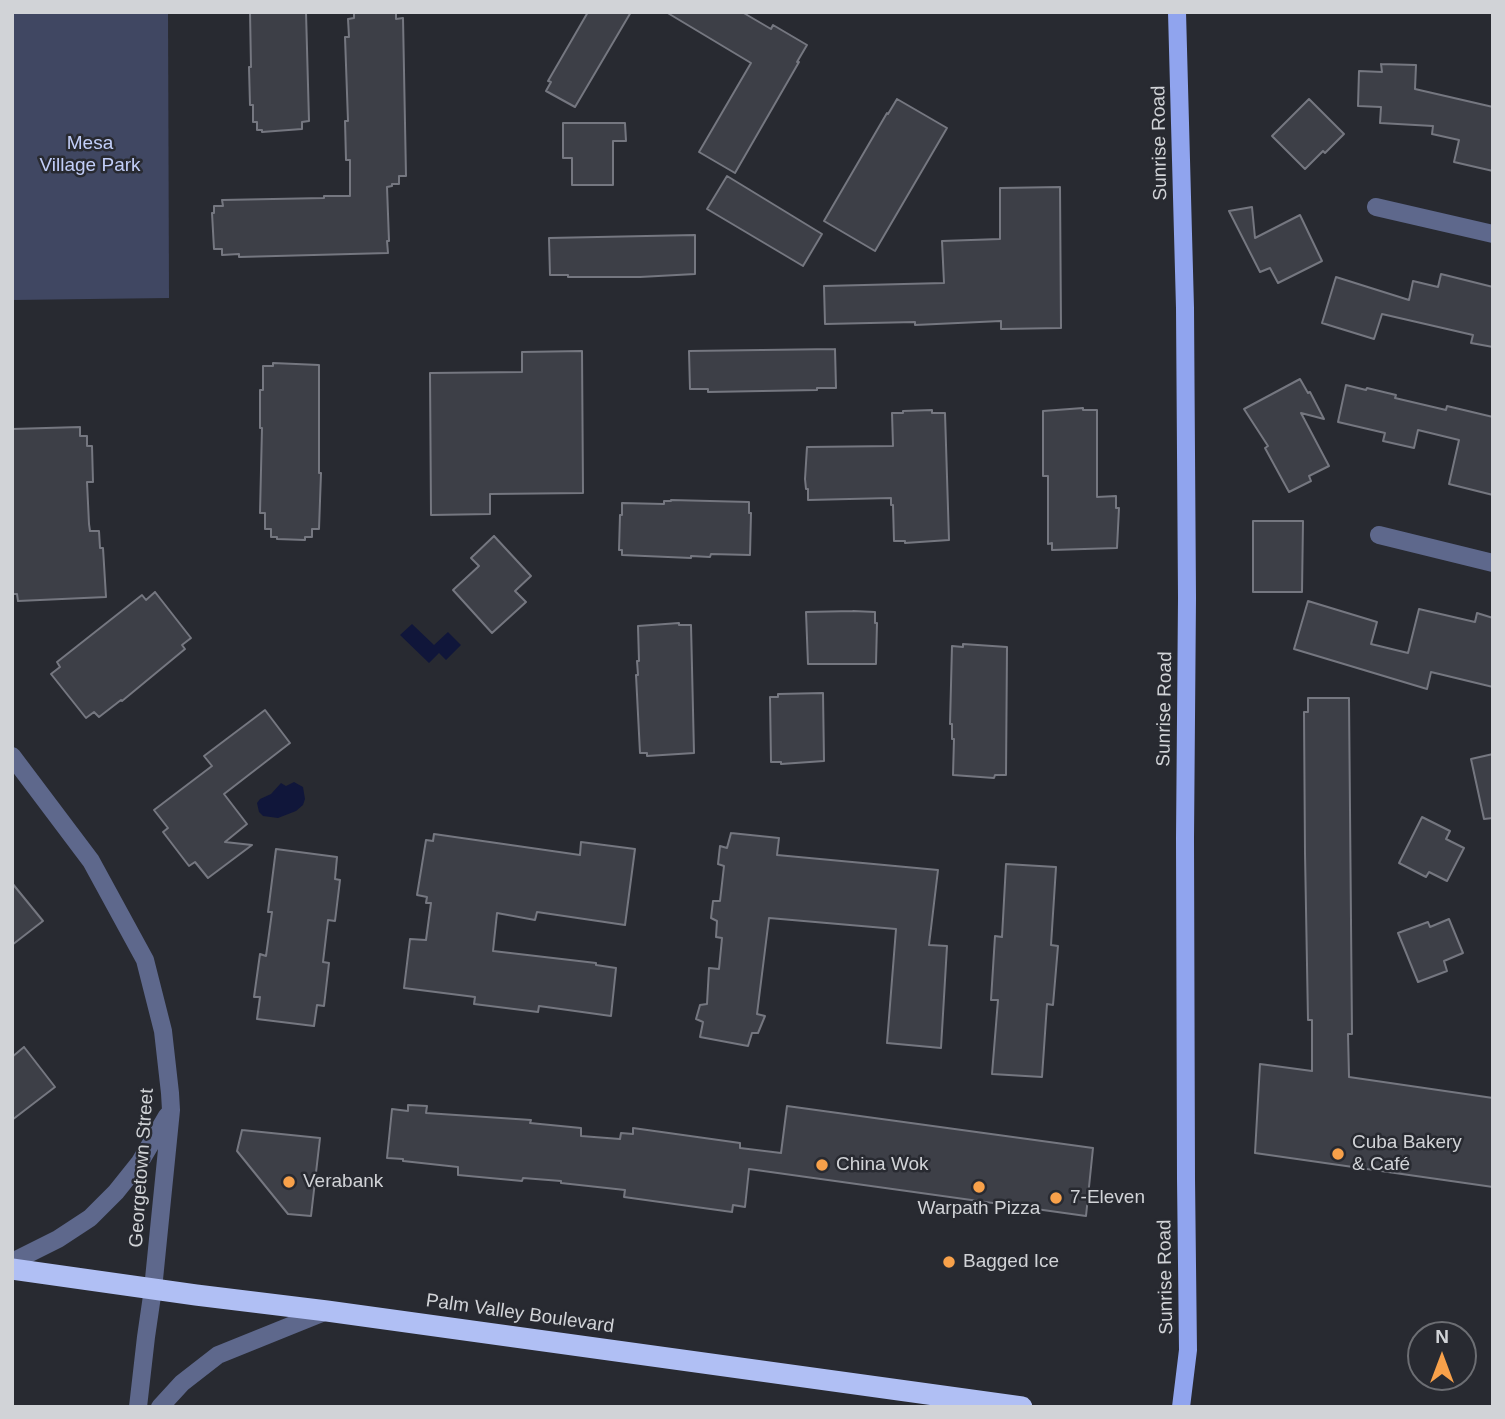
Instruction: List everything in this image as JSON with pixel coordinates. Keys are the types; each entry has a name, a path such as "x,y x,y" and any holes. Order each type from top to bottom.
{"highway":[{"name":"Palm Valley Boulevard","path":"12,1269 1022,1407"}],"main road":[{"name":"Sunrise Road","path":"1177,12 1185,308 1187,598 1185,851 1188,1350 1181,1407"}],"street":[{"path":"1376,206 1493,234"},
{"path":"1379,536 1493,563"},
{"name":"Georgetown Street","path":"12,756 91,861 145,960 163,1031 171,1110 138,1407"},
{"path":"12,1262 58,1239 90,1218 140,1162 171,1110"},
{"path":"160,1407 182,1383 218,1355 327,1311"}],"green space":[{"name":"Mesa Village Park","path":"12,12 168,12 169,298 12,300"}],"shaded area":[{"path":"412,624 434,645 448,632 461,645 446,660 439,653 429,663 400,635"},
{"path":"294,782 303,787 305,799 296,811 278,818 263,816 259,812 257,803 260,799 271,794 281,783 286,786"}],"building":[{"path":"250,12 306,12 309,121 302,122 302,129 262,132 257,130 257,122 253,122 253,105 250,105"},
{"path":"396,12 396,19 403,18 406,176 399,176 399,184 387,187 388,253 239,257 239,254 222,255 222,249 214,249 212,213 214,206 223,206 222,200 350,196 350,160 346,160 345,121 348,121 345,37 349,37 348,19 354,18 354,13"},
{"path":"588,12 631,12 575,107 546,91 551,82 548,81"},
{"path":"666,12 742,12 771,29 773,25 807,45 735,173 699,152 751,63"},
{"path":"1381,64 1416,65 1415,89 1493,107 1493,171 1454,162 1459,140 1432,134 1433,126 1380,123 1381,107 1358,106 1359,71 1382,72"},
{"path":"897,99 947,128 875,251 824,221"},
{"path":"1309,99 1344,134 1305,169 1272,136"},
{"path":"563,123 625,123 626,141 613,141 613,185 572,185 572,158 563,158"},
{"path":"727,176 822,234 803,266 707,209"},
{"path":"1060,187 1061,328 1001,329 1001,321 915,325 915,322 825,324 824,286 944,283 942,241 1000,239 1000,188"},
{"path":"1252,207 1255,238 1300,215 1322,261 1278,283 1270,268 1260,272 1229,211"},
{"path":"695,235 695,274 640,277 550,275 549,238"},
{"path":"1441,274 1493,287 1493,347 1471,343 1473,335 1382,314 1374,339 1322,323 1336,277 1409,300 1413,281 1438,287"},
{"path":"835,349 836,388 708,392 708,389 690,389 689,351"},
{"path":"582,351 583,493 490,494 490,514 431,515 430,373 522,372 522,352"},
{"path":"273,363 319,365 319,529 312,529 312,537 305,537 305,540 271,537 271,529 265,529 265,513 260,513 260,390 263,390 263,366 273,366"},
{"path":"1300,379 1324,419 1301,413 1329,466 1309,476 1311,481 1289,492 1265,448 1268,446 1244,409"},
{"path":"1346,385 1396,395 1395,398 1446,410 1447,406 1493,417 1493,495 1449,484 1459,440 1418,430 1414,448 1383,441 1385,433 1338,422"},
{"path":"1083,408 1097,410 1097,497 1116,496 1116,508 1119,508 1117,548 1052,550 1052,543 1048,544 1048,476 1043,476 1043,411"},
{"path":"932,410 932,413 945,413 949,540 905,543 894,541 891,498 808,500 805,479 807,447 893,446 892,413"},
{"path":"80,427 80,436 87,436 87,446 92,446 93,482 87,482 89,524 90,531 99,531 100,548 103,548 106,597 18,601 17,594 12,594 12,429"},
{"path":"664,501 749,502 750,555 711,554 710,557 691,558 622,555 622,550 619,550 622,503 664,504"},
{"path":"1253,521 1303,521 1302,592 1253,592"},
{"path":"494,536 531,576 515,591 526,602 492,633 453,590 479,566 471,558"},
{"path":"155,592 191,638 182,645 185,649 122,701 99,717 94,712 86,718 51,674 60,667 57,662 142,595 146,600"},
{"path":"1308,601 1377,622 1371,644 1408,653 1419,609 1475,622 1477,613 1493,618 1493,687 1431,672 1427,689 1294,649"},
{"path":"806,612 875,612 876,664 808,664"},
{"path":"679,623 691,625 694,753 647,756 647,753 640,753 636,675 639,661 638,626"},
{"path":"963,644 1007,647 1006,775 995,775 994,778 953,775 954,739 950,724 952,646 963,647"},
{"path":"823,693 824,761 781,764 771,762 770,697 778,697 778,694"},
{"path":"1308,698 1349,698 1352,1034 1348,1034 1349,1077 1493,1098 1493,1187 1255,1153 1260,1064 1312,1071 1312,1020 1308,1020 1305,853 1304,712 1308,712"},
{"path":"265,710 290,743 224,794 247,824 225,842 252,845 208,878 195,862 189,866 163,832 168,828 154,810 212,766 204,756"},
{"path":"1493,754 1493,818 1484,819 1471,759"},
{"path":"1422,817 1450,831 1446,839 1464,848 1447,881 1429,872 1426,877 1399,863"},
{"path":"731,833 779,838 777,855 938,870 929,945 947,946 941,1048 887,1043 896,929 769,918 757,1014 765,1016 758,1033 752,1033 748,1046 700,1037 703,1022 696,1019 700,1005 707,1004 709,968 719,969 722,938 716,937 717,921 711,918 713,901 720,901 724,866 718,864 720,846 727,848"},
{"path":"434,834 580,855 581,842 635,849 625,925 537,912 535,920 497,913 493,951 596,963 616,968 611,1016 539,1006 538,1012 474,1004 475,997 404,988 410,939 426,940 431,903 426,903 427,897 417,895 426,840 433,841"},
{"path":"276,849 337,857 335,879 340,880 335,921 328,920 323,962 329,963 324,1006 317,1005 314,1026 257,1019 260,997 254,997 260,954 266,956 272,912 268,912"},
{"path":"1006,864 1056,867 1051,945 1058,946 1053,1005 1047,1004 1042,1077 992,1074 998,1000 991,1000 995,936 1002,937"},
{"path":"12,883 43,921 12,945"},
{"path":"1449,919 1463,953 1444,961 1447,971 1418,982 1398,933 1428,922 1430,927"},
{"path":"24,1047 55,1087 12,1120 12,1057"},
{"path":"408,1105 427,1106 426,1113 531,1120 530,1123 581,1128 581,1136 620,1139 621,1133 633,1134 633,1128 740,1143 740,1148 781,1153 787,1106 1093,1148 1086,1216 749,1169 745,1207 733,1205 732,1212 624,1197 625,1190 561,1181 523,1178 522,1181 458,1175 458,1167 387,1158 392,1109 408,1111"},
{"name":"Verabank","path":"242,1130 320,1138 311,1216 288,1214 237,1151"}],"place":[{"name":"Cuba Bakery & Café","path":"1338,1154"},
{"name":"China Wok","path":"822,1165"},
{"name":"Verabank","path":"289,1182"},
{"name":"Warpath Pizza","path":"979,1187"},
{"name":"7-Eleven","path":"1056,1198"},
{"name":"Bagged Ice","path":"949,1262"}]}
